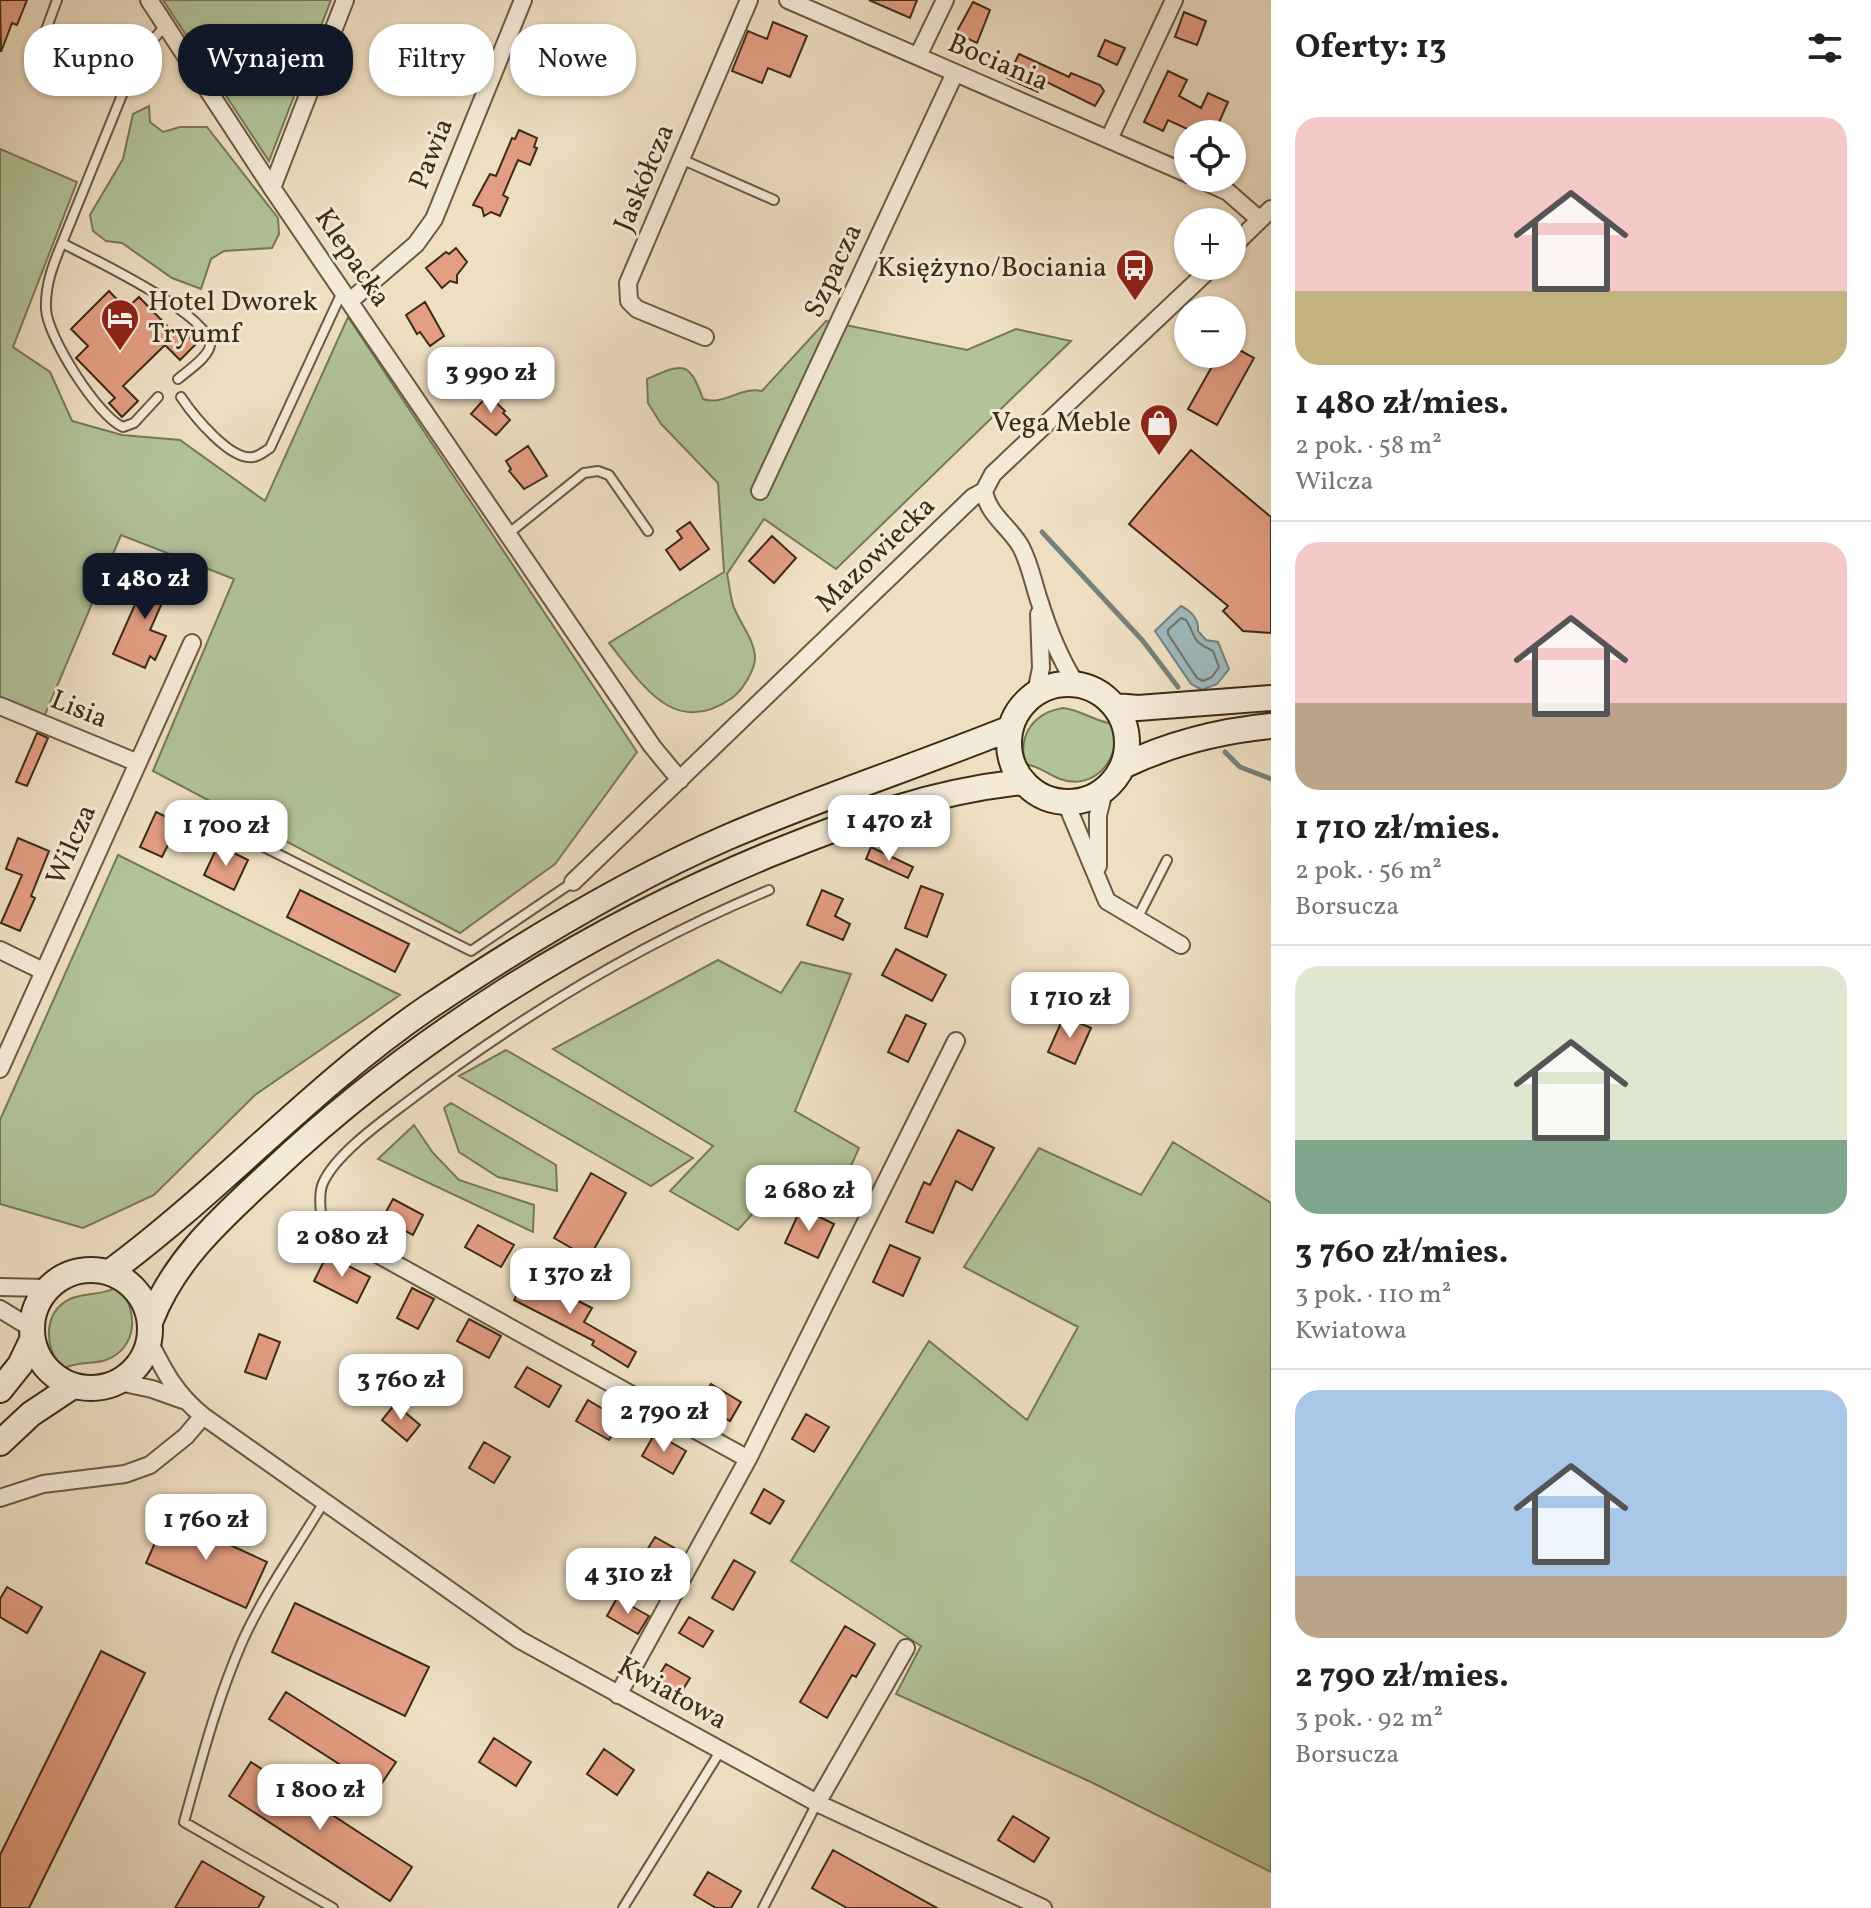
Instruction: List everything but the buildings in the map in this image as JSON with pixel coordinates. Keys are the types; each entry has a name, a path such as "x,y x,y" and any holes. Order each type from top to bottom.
{"main road":[{"path":"1076,684 1098,692 1115,706 1128,741 1123,766 1104,791 1086,800 1066,803 1042,797 1022,782 1010,756 1011,728 1016,714 1036,693 1055,685 1076,684"},
{"path":"1115,706 1138,708 1271,698"},
{"path":"1123,766 1157,750 1271,726"},
{"path":"110,1272 184,1212 335,1079 425,1009 517,950 644,878 726,838 1011,728"},
{"path":"32,1334 38,1355 47,1369 59,1379 73,1386 96,1388 119,1382 139,1366 163,1290 184,1261 224,1217 291,1153 354,1100 449,1029 536,974 645,912 732,870 817,835 912,802 972,787 1022,782"},
{"path":"0,1390 20,1365 32,1334 33,1313 47,1288 66,1274 88,1269 110,1272 125,1279 138,1290 146,1304 150,1331"},
{"path":"0,1443 31,1414 73,1386"}],"street":[{"name":"Klepacka","path":"149,0 272,188 652,746 680,780"},
{"path":"272,188 345,0"},
{"name":"Pawia","path":"346,295 416,244 434,219 523,0"},
{"name":"Jaskółcza","path":"705,337 637,309 629,301 628,283 749,0"},
{"name":"Bociania","path":"788,0 1174,168"},
{"path":"918,56 945,0"},
{"path":"1109,139 1174,0"},
{"name":"Szpacza","path":"760,491 955,73"},
{"path":"1228,192 1266,214 1246,233"},
{"name":"Mazowiecka","path":"573,882 962,507 984,491 993,474 1198,280"},
{"path":"984,491 994,515 1009,529 1021,547 1064,665 1076,684"},
{"path":"1036,693 1041,668 1039,600"},
{"name":"Wilcza","path":"0,1069 192,643"},
{"name":"Lisia","path":"0,706 138,763"},
{"path":"1098,876 1098,815 1104,791"},
{"path":"1066,803 1107,901 1181,945"},
{"path":"0,950 43,971"},
{"path":"618,1695 748,1459 956,1041"},
{"path":"332,1229 748,1459"},
{"path":"0,1287 47,1288"},
{"path":"0,1309 32,1334"},
{"name":"Kwiatowa","path":"150,1331 165,1375 183,1400 520,1640 817,1803 1043,1908"},
{"name":"Kwiatowa","path":"119,1382 183,1400"},
{"path":"0,1498 43,1484 125,1474 150,1465 186,1436 203,1416"},
{"path":"817,1803 906,1648"}],"lane":[{"path":"48,24 57,0"},
{"path":"158,397 134,423 123,427 115,424 86,391 49,328 46,313 49,277 137,58 166,25"},
{"path":"681,159 774,200"},
{"path":"62,243 179,307 206,336 210,343 209,350 178,379"},
{"path":"181,397 231,451 243,457 256,457 270,448 346,295"},
{"path":"508,534 584,473 598,471 609,475 648,531"},
{"path":"230,830 471,951 573,882"},
{"path":"1136,920 1167,860"},
{"path":"332,1229 321,1213 322,1184 340,1159 383,1121 489,1042 545,1007 664,939 769,890"},
{"path":"325,1502 242,1642 211,1725 184,1822 333,1908"},
{"path":"623,1908 721,1750"},
{"path":"763,1908 817,1803"}],"green space":[{"path":"163,0 331,0 322,24 179,24"},
{"path":"226,96 294,96 269,161"},
{"path":"149,106 150,122 163,132 180,127 207,127 278,218 279,234 272,248 224,251 211,259 201,289 172,278 122,243 106,241 93,231 90,215 123,159 133,114"},
{"path":"0,149 77,182 13,347 50,372 72,421 122,435 180,440 265,501 348,317 637,752 555,864 460,933 153,771 234,579 121,535 44,717 0,698"},
{"path":"826,321 967,350 1016,329 1071,341 836,569 764,519 727,574 733,606 754,650 755,661 751,673 736,695 711,709 693,712 676,709 647,689 609,643 724,572 718,483 661,424 648,403 647,379 683,368 693,377 703,399 718,400 747,391 762,391"},
{"path":"1063,708 1114,724 1114,748 1110,759 1095,776 1085,780 1073,782 1060,779 1025,764 1024,744 1030,727 1043,715"},
{"path":"118,855 400,995 255,1095 154,1195 83,1228 0,1204 0,1120"},
{"path":"718,960 781,993 801,962 851,974 795,1111 859,1148 836,1199 774,1190 738,1230 670,1191 713,1146 553,1049"},
{"path":"506,1050 693,1158 651,1186 459,1076"},
{"path":"451,1103 556,1165 557,1191 498,1177 459,1152 444,1108"},
{"path":"414,1125 433,1153 459,1180 534,1205 533,1232 378,1159"},
{"path":"1173,1142 1271,1203 1271,1872 1091,1782 896,1694 921,1646 791,1561 929,1341 1027,1420 1078,1327 964,1267 1039,1148 1141,1195"},
{"path":"118,1287 125,1296 132,1317 132,1328 124,1347 106,1360 63,1369 49,1342 50,1322 54,1313 70,1299"}],"water":[{"path":"1181,606 1194,616 1198,631 1206,640 1218,642 1229,669 1217,684 1202,690 1191,684 1155,631"}],"waterway":[{"path":"1042,532 1143,641 1178,687"},
{"path":"1225,752 1240,767 1271,779"}],"place":[{"name":"Księżyno/Bociania","path":"1135,302"},
{"name":"Hotel Dworek Tryumf","path":"120,352"},
{"name":"Vega Meble","path":"1159,457"}]}
